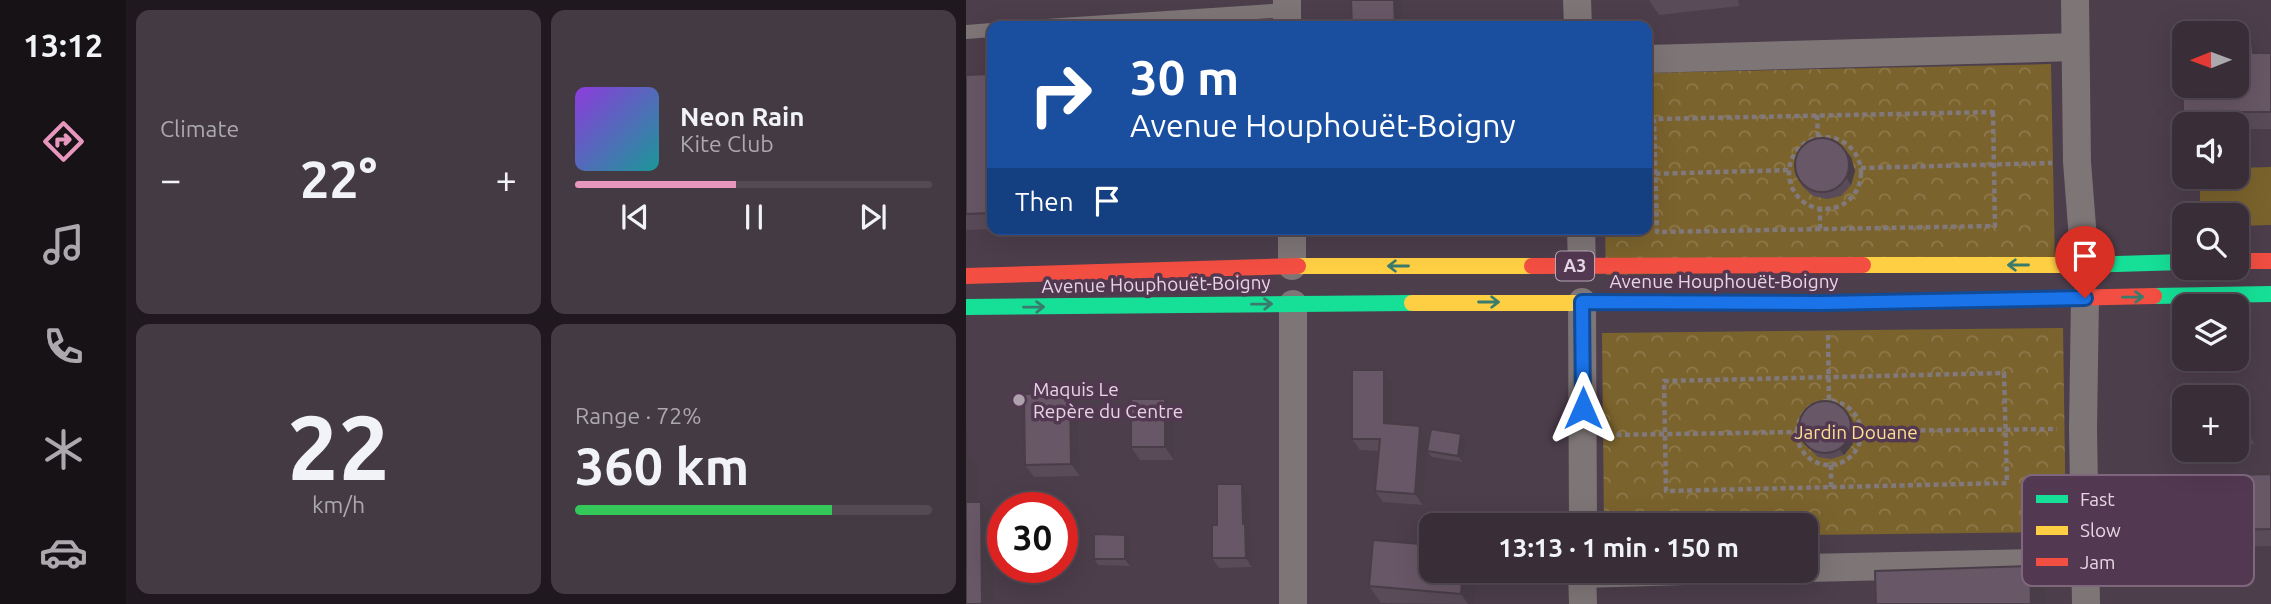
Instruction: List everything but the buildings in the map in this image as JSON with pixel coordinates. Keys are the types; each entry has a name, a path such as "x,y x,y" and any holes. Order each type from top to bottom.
{"highway":[{"path":"2249,261 2271,261"},
{"name":"Avenue Houphouët-Boigny","path":"966,276 1292,266 2085,265 2172,262"},
{"name":"Avenue Houphouët-Boigny","path":"966,307 1582,302 1828,303 2271,294"}],"street":[{"path":"1577,0 1578,21"},
{"path":"2075,0 2077,162 2085,265"},
{"path":"1652,59 2075,47"},
{"path":"1292,235 1292,266"},
{"path":"1581,235 1582,266"},
{"path":"2084,475 2085,298"},
{"path":"1582,302 1583,513"},
{"path":"1293,304 1293,604"},
{"path":"1818,569 2022,564"},
{"path":"1582,583 1583,604"},
{"path":"2086,586 2086,604"}],"lane":[{"path":"1132,21 1287,12"},
{"path":"966,32 987,30"}],"path":[{"path":"1993,112 1995,226 1657,232 1654,119 1817,115 1993,112"},
{"path":"1817,115 1818,137"},
{"path":"1818,137 1833,137 1846,143 1856,154 1861,168 1860,181 1854,194 1845,203 1820,209 1803,202 1793,188 1789,170 1794,155 1804,144 1818,137"},
{"path":"1861,168 2077,162"},
{"path":"1652,173 1789,170"},
{"path":"1828,303 1829,400"},
{"path":"2004,373 2006,430 2007,483 1666,491 1664,381 2004,373"},
{"path":"1829,400 1845,405 1857,417 1861,432 1853,455 1843,462 1831,465 1815,461 1803,450 1797,432 1806,410 1816,403 1829,400"},
{"path":"1861,432 2083,429"},
{"path":"1583,435 1797,432"},
{"path":"1831,465 1831,487"}],"green space":[{"path":"2051,64 2055,266 1606,275 1605,235 1652,235 1652,73"},
{"path":"2271,167 2271,225 2249,226 2249,203 2200,203 2200,189 2249,189 2249,168"},
{"name":"Jardin Douane","path":"2063,328 2065,475 2022,475 2022,533 1818,535 1818,513 1604,513 1602,333"}],"traffic: fast":[{"path":"2082,265 2172,262"},
{"path":"2154,296 2271,294"},
{"path":"966,307 1412,303"}],"traffic: slow":[{"path":"1863,265 2082,265"},
{"path":"1298,266 1532,266"},
{"path":"1412,303 1839,303"}],"traffic: jam":[{"path":"2249,261 2271,261"},
{"path":"1532,266 1863,265"},
{"path":"966,276 1298,266"},
{"path":"1839,303 2154,296"}],"place":[{"name":"Maquis Le Repère du Centre","path":"1019,400"}],"route":[{"path":"1583,408 1582,302 1821,303 2085,298"}]}
